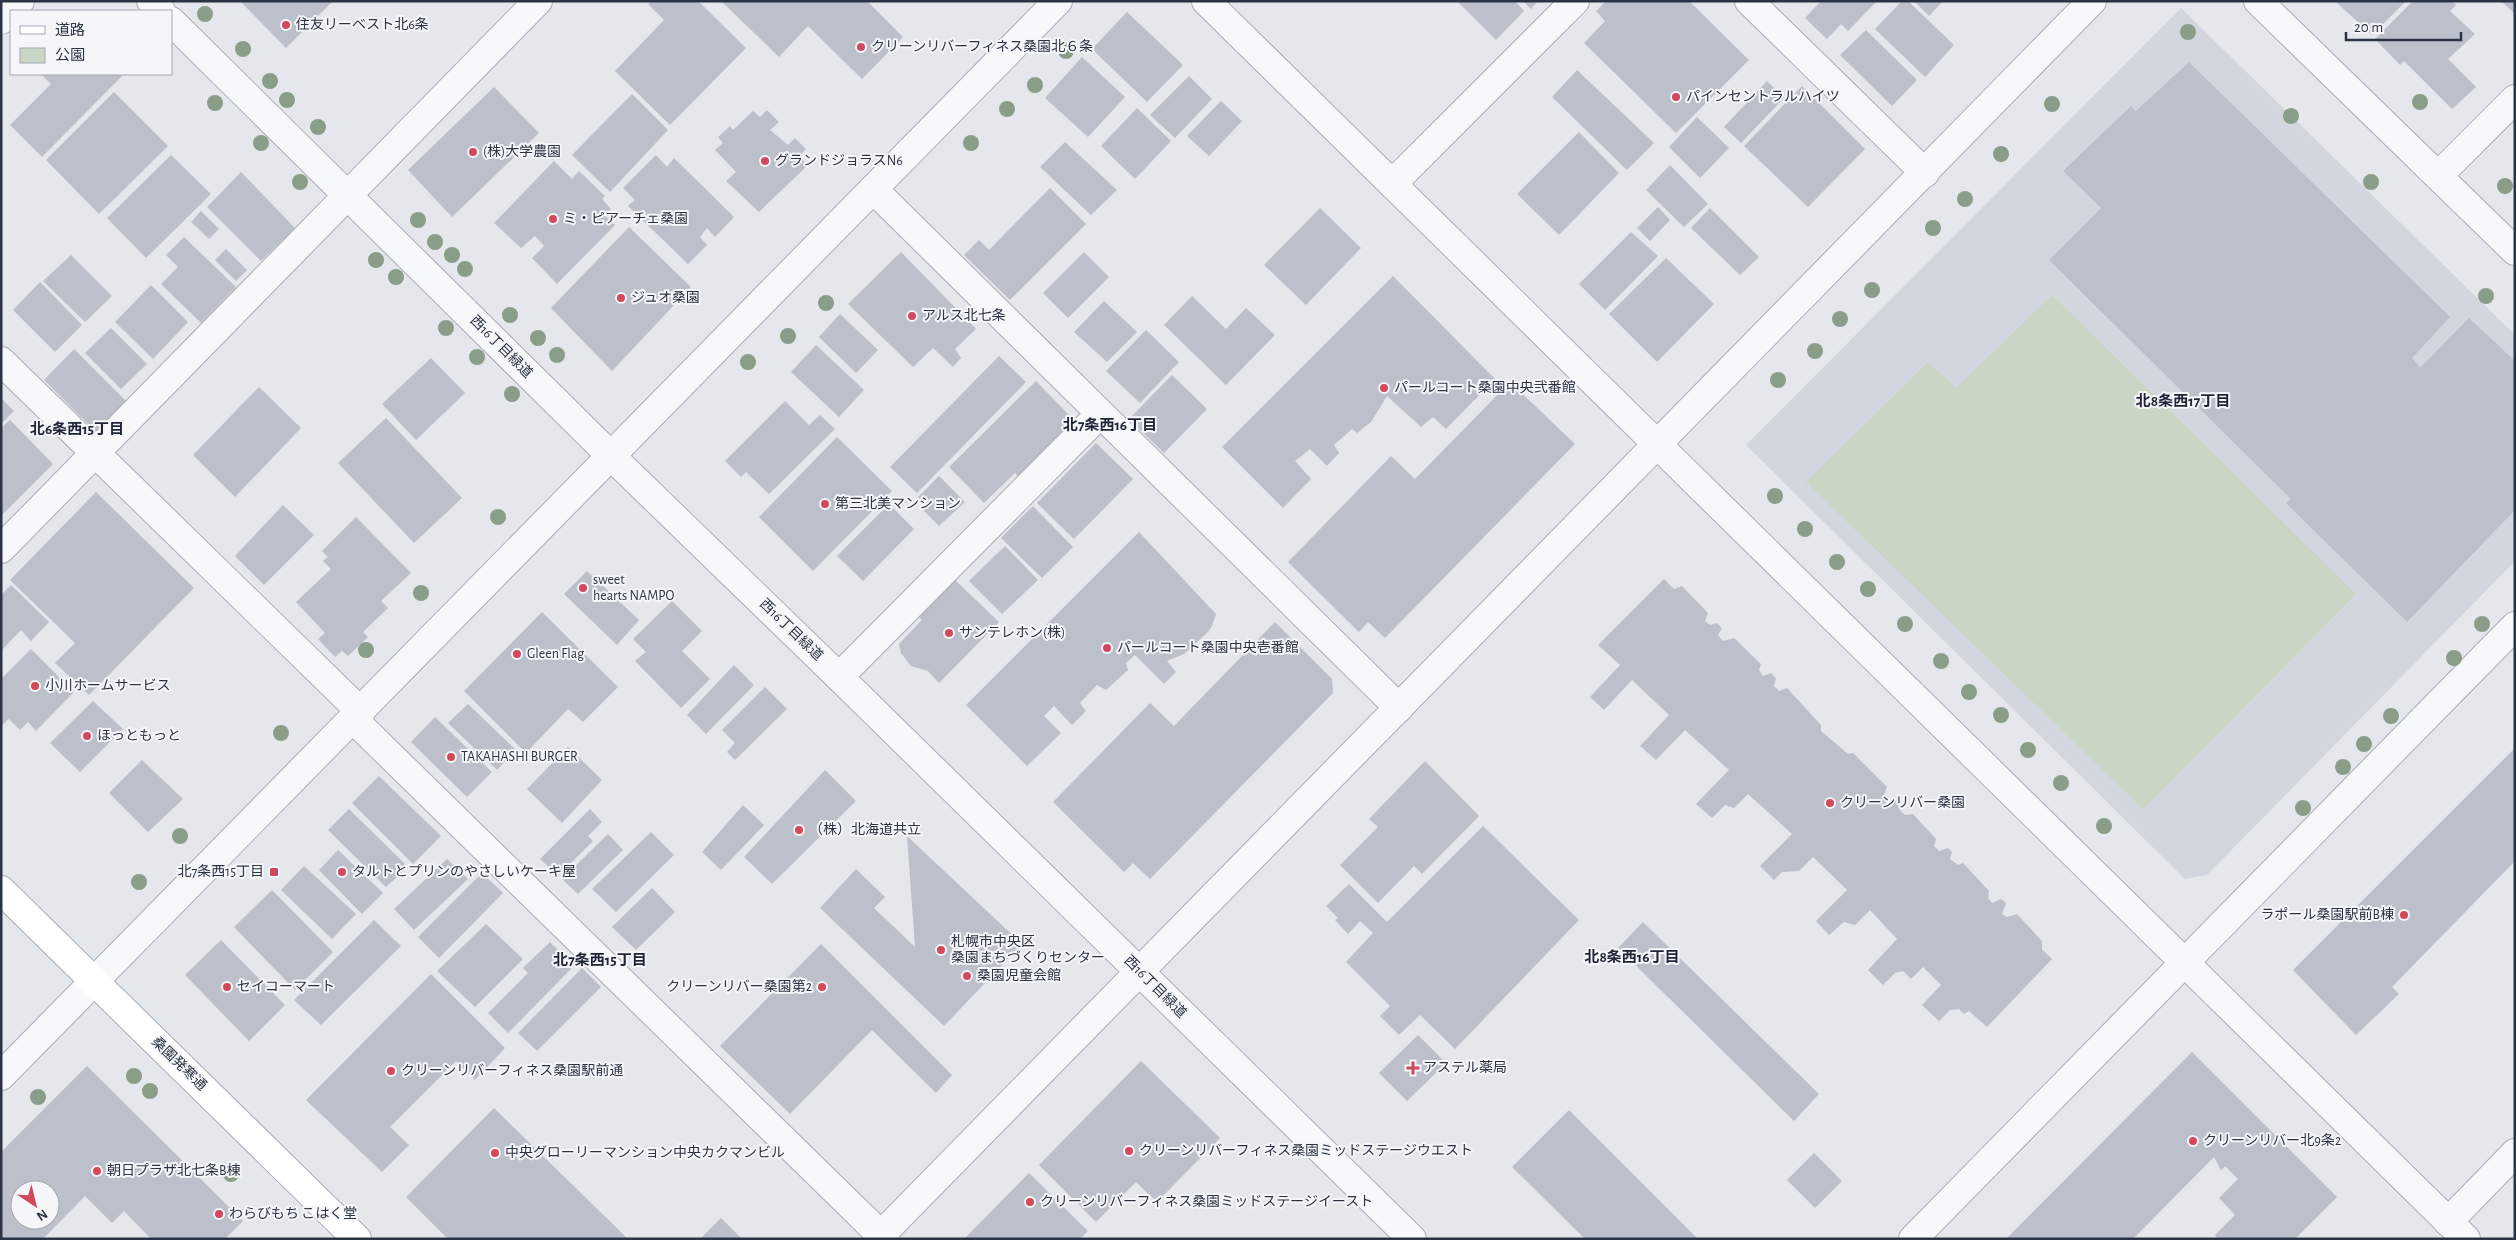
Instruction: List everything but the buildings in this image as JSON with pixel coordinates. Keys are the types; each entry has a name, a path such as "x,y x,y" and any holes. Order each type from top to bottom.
{"main road":[{"name":"桑園発寒通","path":"1,890 357,1239"}],"street":[{"path":"11,10 20,1"},
{"path":"151,1 160,10"},
{"path":"1,549 538,1"},
{"path":"1,1076 1058,1"},
{"path":"1206,1 2457,1230 2515,1153"},
{"path":"1392,184 1576,1"},
{"path":"1749,1 1924,173"},
{"path":"1,361 96,453 881,1237 1139,971 1400,708 1657,443 2092,1"},
{"path":"2258,1 2515,251"},
{"path":"1,20 10,11"},
{"name":"西16丁目緑道","path":"172,22 610,455 1412,1239"},
{"path":"2438,176 2515,99"},
{"path":"872,189 1400,708"},
{"path":"839,677 1100,414"},
{"path":"1913,1239 2515,626"}],"shaded area":[{"path":"2181,8 2515,335 2515,561 2207,875 2185,879 1746,445"}],"green space":[{"path":"2052,295 2356,594 2143,809 1806,482 1928,362 1956,388"}],"place":[{"name":"住友リーベスト北6条","path":"286,25"},
{"name":"クリーンリバーフィネス桑園北６条","path":"861,47"},
{"name":"パインセントラルハイツ","path":"1676,97"},
{"name":"(株)大学農園","path":"473,152"},
{"name":"グランドジョラスN6","path":"765,161"},
{"name":"ミ・ピアーチェ桑園","path":"553,219"},
{"name":"ジュオ桑園","path":"621,298"},
{"name":"アルス北七条","path":"912,316"},
{"name":"パールコート桑園中央弐番館","path":"1384,388"},
{"name":"第三北美マンション","path":"825,504"},
{"name":"sweet hearts NAMPO","path":"583,588"},
{"name":"サンテレホン(株)","path":"949,633"},
{"name":"パールコート桑園中央壱番館","path":"1107,648"},
{"name":"Gleen Flag","path":"517,654"},
{"name":"小川ホームサービス","path":"35,686"},
{"name":"ほっともっと","path":"87,736"},
{"name":"TAKAHASHI BURGER","path":"451,757"},
{"name":"クリーンリバー桑園","path":"1830,803"},
{"name":"（株）北海道共立","path":"799,830"},
{"name":"北7条西15丁目","path":"274,872"},
{"name":"タルトとプリンのやさしいケーキ屋","path":"342,872"},
{"name":"ラポール桑園駅前B棟","path":"2404,915"},
{"name":"札幌市中央区 桑園まちづくりセンター","path":"941,950"},
{"name":"桑園児童会館","path":"967,976"},
{"name":"セイコーマート","path":"227,987"},
{"name":"クリーンリバー桑園第2","path":"822,987"},
{"name":"アステル薬局","path":"1413,1068"},
{"name":"クリーンリバーフィネス桑園駅前通","path":"391,1071"},
{"name":"クリーンリバー北9条2","path":"2193,1141"},
{"name":"クリーンリバーフィネス桑園ミッドステージウエスト","path":"1129,1151"},
{"name":"中央グローリーマンション中央カクマンビル","path":"495,1153"},
{"name":"朝日プラザ北七条B棟","path":"97,1171"},
{"name":"クリーンリバーフィネス桑園ミッドステージイースト","path":"1030,1202"},
{"name":"わらびもち こはく堂","path":"219,1214"}],"district":[{"name":"北8条西17丁目","path":"2183,401"},
{"name":"北7条西16丁目","path":"1110,425"},
{"name":"北6条西15丁目","path":"77,429"},
{"name":"北8条西16丁目","path":"1632,957"},
{"name":"北7条西15丁目","path":"600,960"}]}
